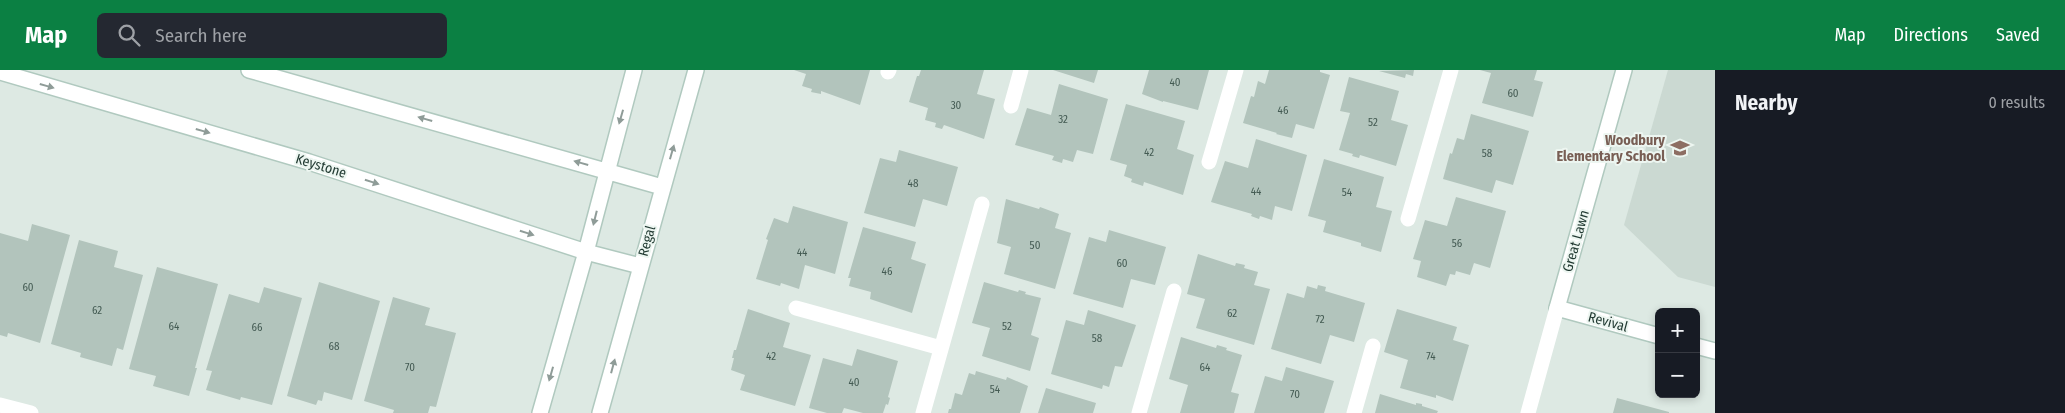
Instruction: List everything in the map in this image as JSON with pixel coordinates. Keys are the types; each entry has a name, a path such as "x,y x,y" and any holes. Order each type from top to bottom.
{"street":[{"path":"249,70 662,187"},
{"path":"540,413 586,252 634,70"},
{"name":"Regal","path":"600,413 696,70"},
{"path":"1010,106 1021,70"},
{"path":"1209,162 1236,70"},
{"path":"1408,219 1451,70"},
{"name":"Great Lawn","path":"1528,413 1624,70"},
{"name":"Keystone","path":"0,72 309,162 586,252 640,266"},
{"path":"923,413 982,204"},
{"path":"1140,413 1174,291"},
{"path":"796,308 941,348"},
{"name":"Revival","path":"1557,308 1655,335"},
{"path":"1354,413 1373,346"},
{"path":"1700,347 1715,352"},
{"path":"0,405 31,413"}],"shaded area":[{"name":"Woodbury Elementary School","path":"1668,70 1715,70 1715,287 1678,277 1624,225"}],"building":[{"path":"794,70 870,70 860,105 821,91 821,94 811,92 812,89 802,86 806,74"},
{"path":"921,70 984,70 977,94 995,99 984,139 944,125 942,129 935,127 936,123 925,120 928,108 909,102 917,76 919,76"},
{"path":"1053,70 1098,70 1094,83"},
{"path":"1149,70 1209,70 1198,110 1163,102 1142,94"},
{"path":"1269,70 1320,70 1320,72 1330,75 1314,129 1296,124 1292,138 1243,123 1251,96 1254,97 1258,81 1265,84"},
{"path":"1414,70 1413,76 1406,74 1405,78 1379,71"},
{"path":"1480,70 1537,70 1534,80 1543,82 1533,117 1482,103 1491,73"},
{"path":"1349,77 1399,91 1391,120 1408,125 1396,166 1360,155 1359,158 1339,150 1350,113 1340,111"},
{"path":"1059,84 1108,99 1093,154 1077,150 1073,162 1063,159 1062,163 1052,160 1054,156 1015,145 1027,108 1051,115"},
{"path":"1126,104 1185,121 1177,149 1194,155 1183,195 1144,182 1143,186 1131,182 1132,179 1124,176 1127,165 1110,160"},
{"path":"1471,114 1529,131 1513,185 1496,180 1492,193 1443,179 1450,153 1452,154 1457,138 1464,140"},
{"path":"1256,139 1307,155 1292,211 1275,206 1272,220 1260,216 1259,219 1251,216 1252,214 1211,202 1225,161 1248,168"},
{"path":"899,150 958,167 947,206 923,199 915,227 864,213 880,158 896,162"},
{"path":"1324,159 1384,177 1376,207 1392,211 1381,252 1361,246 1361,243 1323,232 1326,221 1308,216"},
{"path":"1456,197 1506,211 1490,268 1474,263 1470,275 1456,271 1455,275 1450,274 1446,286 1417,277 1421,261 1413,259 1425,220 1447,226"},
{"path":"1006,199 1039,209 1040,207 1059,214 1055,228 1071,233 1055,289 1004,274 1011,247 997,243"},
{"path":"793,206 848,222 835,274 805,265 799,289 781,283 780,286 756,279 768,240 766,239 774,218 788,223"},
{"path":"32,224 70,235 40,343 8,333 7,337 0,335 0,233 28,241"},
{"path":"863,227 916,242 911,259 926,264 912,313 870,299 871,292 849,286 851,278 848,278"},
{"path":"1109,230 1166,247 1155,285 1131,279 1123,308 1073,294 1089,237 1106,242"},
{"path":"79,240 118,251 114,267 143,275 123,350 117,348 112,366 80,357 81,353 51,344"},
{"path":"1198,254 1235,266 1236,263 1245,265 1244,268 1258,272 1254,285 1270,289 1254,345 1196,328 1205,299 1187,294"},
{"path":"157,267 218,284 189,396 153,386 156,376 129,369"},
{"path":"319,282 380,301 352,400 324,392 322,401 318,400 316,405 287,396"},
{"path":"984,282 1018,292 1019,290 1026,292 1025,294 1041,298 1031,335 1039,338 1030,371 982,356 990,328 972,323"},
{"path":"1318,285 1326,287 1325,291 1365,303 1354,342 1330,335 1321,364 1271,349 1287,293 1304,298 1307,286 1317,289"},
{"path":"264,287 302,298 272,405 241,397 240,400 206,390 212,371 206,370 229,294 259,303"},
{"path":"393,297 430,308 425,325 456,333 436,407 430,406 428,413 393,413 394,410 364,401"},
{"path":"748,309 790,323 783,347 811,355 795,406 740,390 745,375 731,370 734,358 732,358"},
{"path":"1397,309 1457,327 1453,340 1469,345 1453,401 1436,395 1436,398 1400,388 1408,360 1384,352"},
{"path":"1088,310 1136,325 1122,367 1115,366 1109,387 1103,385 1102,389 1051,374 1066,320 1084,325"},
{"path":"1181,337 1216,348 1217,345 1242,355 1231,392 1239,394 1234,413 1180,413 1188,385 1169,379"},
{"path":"857,349 898,361 888,397 890,398 888,405 886,404 883,413 863,413 844,408 842,413 827,413 809,408 823,358 852,366"},
{"path":"1286,367 1334,381 1324,413 1254,413 1265,376 1282,381"},
{"path":"976,371 1006,380 1007,377 1028,386 1020,413 948,413 949,409 951,409 955,393 962,395 969,373 975,375"},
{"path":"1046,388 1096,403 1093,413 1038,413"},
{"path":"1380,394 1416,405 1416,403 1422,404 1422,406 1438,411 1437,413 1375,413"},
{"path":"1617,398 1669,412 1669,413 1613,413"}],"place":[{"name":"Woodbury Elementary School","path":"1680,148"}]}
